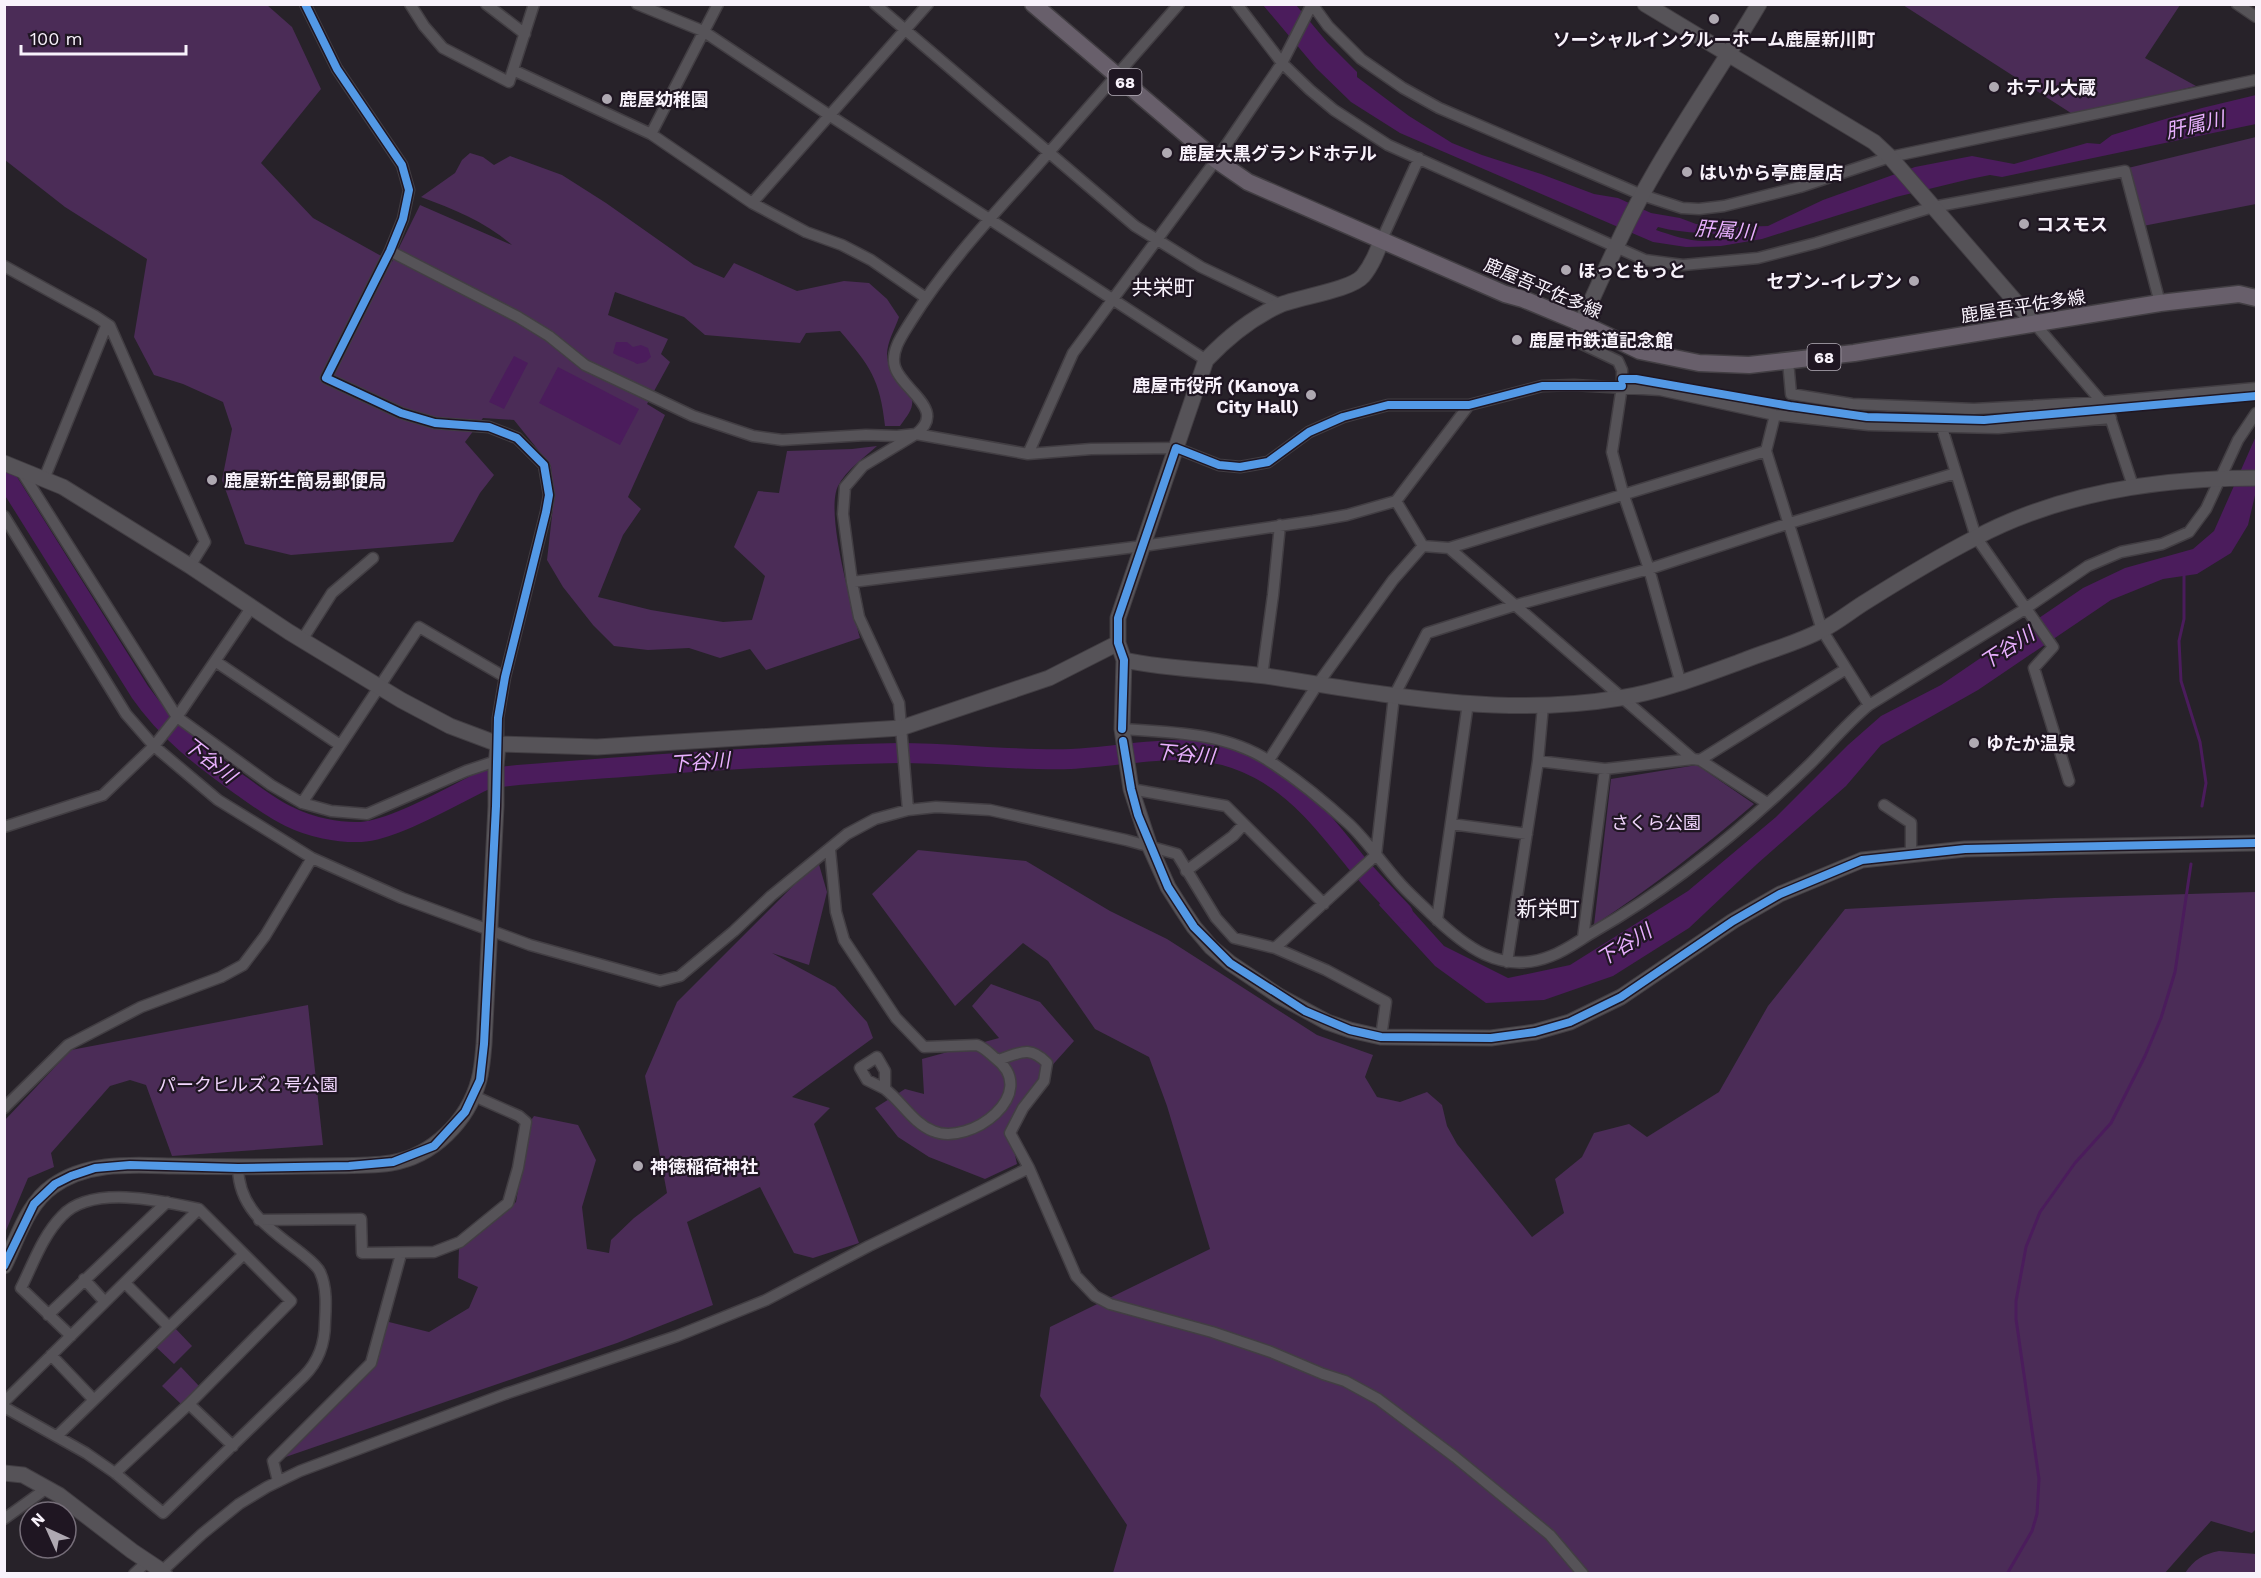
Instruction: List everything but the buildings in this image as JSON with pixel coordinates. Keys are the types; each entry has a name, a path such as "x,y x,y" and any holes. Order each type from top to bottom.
{"main road":[{"name":"鹿屋吾平佐多線","path":"1033,4 1216,160 1248,182 1505,294 1581,323 1640,351 1700,363 1749,366 1854,353 2160,303 2240,294 2256,298"}],"street":[{"path":"4,1266 34,1204 45,1192 71,1176 95,1168 130,1165 238,1168 349,1166 393,1162 435,1146 456,1125 474,1096 480,1080 484,1044 496,806 498,718 505,677 549,495 544,465 517,438 489,427 435,423 401,413 326,378 390,251 403,219 409,190 402,165 337,69 305,4"},
{"path":"410,4 424,26 443,48 508,82 534,4"},
{"path":"486,4 525,34"},
{"path":"637,4 703,31 1206,360"},
{"path":"651,134 718,4"},
{"path":"875,4 1135,226 1201,267 1281,305"},
{"path":"752,203 928,4"},
{"path":"908,810 899,703 859,617 843,514 845,487 863,466 916,434 923,429 927,421 924,404 902,380 895,367 896,351 900,340 926,298 989,220 1179,4"},
{"path":"1237,4 1283,61 1334,110 1388,145 1645,260 1683,265 1758,258 1816,243 1933,207 2126,171 2160,303"},
{"path":"1645,4 1874,142 2102,402 2111,418 2133,486"},
{"path":"1681,684 1649,569 1623,494 1612,452 1622,386 1622,370 1618,361 1582,344 1575,336 1642,195 1759,4"},
{"path":"2237,4 2256,16"},
{"path":"1028,454 1073,353 1216,160 1283,61 1311,7 1345,45 1378,72 1439,108 1642,195 1682,208 1699,209 1724,206 1893,161 2256,80"},
{"path":"513,70 651,134 752,203 806,232 842,245 871,260 926,298"},
{"path":"1419,158 1373,261 1361,278 1336,289 1281,305 1228,337 1206,360 1118,618 1118,643 1124,660 1123,735 1131,789 1150,847 1168,887 1194,927 1230,963 1305,1011 1350,1030 1380,1037 1491,1038 1535,1032 1570,1022 1621,997 1733,921 1780,894 1862,860 1965,849 2256,843"},
{"path":"390,251 518,317 549,336 585,365 693,416 753,436 782,440 916,434 1028,454 1091,449 1176,448 1219,465 1240,467 1268,462 1309,432 1343,417 1388,405 1469,405 1542,386 1622,386 1660,390 1775,415 1869,425 1998,428 2111,418"},
{"path":"4,267 95,315 110,326 205,542 190,566"},
{"path":"2240,294 2256,291"},
{"path":"44,479 107,324"},
{"path":"1788,361 1791,394 1852,404 1974,409 2102,402 2256,388"},
{"path":"852,582 1143,546 1347,515 1396,501 1469,405"},
{"path":"1123,735 1186,733 1227,743 1269,760 1350,825 1399,883 1454,936 1485,956 1507,962 1531,962 1553,955 1629,911 1692,866 1811,763 1847,723 1869,705 2025,609 2088,566 2121,552 2162,544 2188,532 2206,509 2238,440 2256,413"},
{"path":"1775,415 1766,451 1822,630 1869,705"},
{"path":"1942,428 1976,537 2053,647 2034,668 2069,781"},
{"path":"1423,546 1449,548 1766,451"},
{"path":"12,466 63,487 379,687 450,726 498,744 597,747 901,735 1049,678 1118,643"},
{"path":"12,466 177,717 271,785 302,803 331,811 367,814 466,771 496,764"},
{"path":"1275,948 1376,855 1394,696 1427,633 1516,605 1649,569 1790,523 1956,473"},
{"path":"1124,660 1262,676 1394,696 1468,703 1543,706 1622,698 1681,684 1822,630 1868,600 1976,537 2059,502 2133,486 2173,481 2256,478"},
{"path":"1396,501 1423,546"},
{"path":"5,519 126,714 154,746 218,800 312,858 402,898 466,920 489,931 530,945 660,981 680,976 734,931 771,896 847,834 875,819 908,810 936,807 990,810 1177,854 1216,918 1234,938 1275,948 1326,970 1386,1002 1380,1037"},
{"path":"1262,676 1280,525"},
{"path":"1269,760 1317,685 1393,580 1423,546"},
{"path":"1449,548 1622,698 1697,759 1767,803"},
{"path":"302,640 332,593 373,558"},
{"path":"4,827 103,795 154,746 177,717 251,608"},
{"path":"302,803 419,627 505,677"},
{"path":"215,661 340,745"},
{"path":"1538,761 1605,769 1697,759 1846,669"},
{"path":"1437,920 1468,703"},
{"path":"1507,962 1538,761 1543,706"},
{"path":"1583,938 1605,769"},
{"path":"1131,789 1226,806 1324,904"},
{"path":"1884,806 1911,823 1911,853"},
{"path":"1186,871 1233,836 1244,824"},
{"path":"1451,824 1527,834"},
{"path":"830,850 836,912 844,940 896,1018 924,1047 977,1045 984,1047 1006,1068 1011,1083 1010,1094 1000,1110 965,1131 948,1134 935,1132 916,1120 885,1089"},
{"path":"4,1108 68,1045 141,1007 221,977 243,965 265,936 312,858"},
{"path":"998,1060 1029,1050 1038,1054 1047,1063 1044,1081 1023,1108 1010,1132 1029,1168 1076,1276 1095,1296 1110,1304 1212,1332 1271,1352 1346,1381 1378,1398 1455,1457 1550,1535 1583,1574"},
{"path":"259,1220 361,1219 362,1253 434,1252 460,1242 508,1203 518,1168 526,1122 519,1116 474,1096"},
{"path":"4,1407 57,1436 115,1473 162,1514 310,1371 320,1356 324,1335 326,1306 320,1270 259,1220 243,1198 238,1179 238,1168"},
{"path":"4,1473 23,1475 47,1488 164,1572 202,1534 239,1504 278,1481 506,1394 677,1336 766,1300 869,1246 1029,1168"},
{"path":"71,1336 21,1288 52,1227 64,1213 77,1205 95,1199 119,1197 167,1202 200,1209 291,1301 189,1404 115,1473"},
{"path":"48,1315 167,1202"},
{"path":"4,1402 200,1209"},
{"path":"57,1436 244,1254"},
{"path":"278,1481 273,1461 371,1363 401,1254"},
{"path":"84,1280 105,1302"},
{"path":"125,1283 168,1326"},
{"path":"51,1356 94,1400"},
{"path":"189,1404 233,1446"},
{"path":"4,1519 47,1488"},
{"path":"134,1574 148,1562"}],"green space":[{"path":"4,5 267,5 292,27 321,89 261,163 313,218 392,262 420,205 512,245 480,223 421,197 455,173 462,160 470,153 483,157 494,165 510,156 562,175 694,265 724,278 734,263 797,291 844,281 869,283 887,299 899,317 888,345 887,356 890,368 907,388 912,399 910,410 900,426 885,426 880,396 872,374 840,331 806,333 800,343 705,335 684,317 615,292 608,315 668,339 661,354 670,362 647,404 665,415 628,497 641,509 623,535 598,597 651,610 723,622 752,620 765,576 734,547 758,491 779,493 787,451 877,446 846,475 838,486 835,499 837,538 860,638 766,670 750,649 720,658 689,648 648,650 614,646 593,625 563,587 547,560 553,507 551,466 514,420 483,418 465,442 494,475 480,493 453,542 291,555 245,544 222,480 232,429 223,402 183,384 154,375 134,337 147,259 65,207 5,160"},
{"path":"1903,5 2180,5 2145,58 2196,86 2074,115"},
{"path":"2256,137 2256,204 2143,226 2128,168"},
{"name":"さくら公園","path":"1697,765 1754,804 1676,867 1594,925 1611,779"},
{"path":"918,850 1026,861 1110,911 1167,939 1317,1035 1373,1055 1365,1077 1377,1097 1400,1102 1427,1092 1442,1105 1447,1126 1457,1144 1532,1237 1564,1213 1555,1179 1582,1157 1594,1133 1629,1124 1647,1137 1719,1092 1768,1006 1845,909 2054,898 2256,892 2256,1529 2252,1533 2211,1521 2164,1574 1113,1573 1127,1525 1040,1396 1050,1327 1210,1249 1167,1106 1149,1057 1095,1029 1048,961 1023,943 955,1006 872,894"},
{"path":"818,861 827,892 809,965 772,953 835,987 867,1022 873,1038 792,1097 830,1108 814,1124 859,1243 813,1258 794,1253 760,1187 687,1222 713,1305 617,1343 271,1462 371,1363 381,1320 429,1332 469,1308 478,1287 458,1278 459,1248 516,1202 529,1123 534,1116 578,1125 596,1160 582,1207 587,1249 609,1253 611,1240 634,1218 667,1193 645,1076 677,1002"},
{"path":"991,984 1040,1002 1074,1041 1039,1080 1010,1132 1017,1164 985,1179 929,1157 898,1137 875,1108 905,1089 924,1094 922,1059 999,1038 972,1006"},
{"name":"パークヒルズ２号公園","path":"308,1005 323,1145 172,1156 146,1085 130,1080 110,1086 51,1153 54,1167 28,1178 5,1233 5,1120 71,1050"},
{"path":"174,1327 192,1346 174,1364 155,1346"},
{"path":"181,1367 199,1386 181,1404 162,1386"},
{"path":"2219,1551 2256,1554 2256,1573 2185,1573 2199,1558"}],"water":[{"name":"肝属川","path":"1263,5 1296,5 1327,42 1357,72 1357,77 1409,116 1452,143 1594,194 1618,198 1651,213 1680,218 1696,224 1738,227 1768,226 1823,200 1915,167 1972,156 2014,164 2087,143 2100,144 2112,135 2202,108 2256,95 2256,124 2002,177 1990,175 1970,179 1896,197 1762,239 1721,246 1686,247 1653,242 1400,133 1351,102 1316,68","holes":["1658,227 1721,234 1741,238 1698,241 1656,230"]},
{"path":"616,342 627,342 633,347 641,345 648,348 651,357 646,362 637,364 613,353"},
{"path":"514,356 528,363 504,409 489,402"},
{"path":"558,367 639,409 620,445 539,403"},
{"path":"2256,436 2256,491 2248,525 2231,553 2197,574 2163,579 2111,600 1978,690 1881,745 1846,786 1757,864 1689,928 1613,976 1544,1000 1486,1003 1435,966 1379,905 1390,886 1444,946 1508,978 1570,965 1688,891 1776,817 1848,745 1881,716 1941,685 2083,588 2125,568 2193,549 2214,531"}],"waterway":[{"name":"下谷川","path":"4,475 150,706 186,743 226,775 277,810 306,824 343,831 374,830 406,819 483,781 518,775 804,756 900,753 1071,759 1189,750 1236,759 1259,769 1287,787 1323,822 1361,868 1403,913"},
{"path":"2184,572 2184,619 2179,641 2181,681 2200,742 2206,783 2202,806"},
{"path":"2007,1574 2032,1531 2037,1514 2039,1479 2016,1319 2016,1301 2026,1247 2040,1212 2075,1163 2111,1123 2145,1056 2161,1018 2175,972 2191,864"}],"cycle path":[{"path":"4,1266 34,1204 55,1184 71,1176 95,1168 130,1165 238,1168 349,1166 393,1162 434,1146 465,1112 480,1080 484,1044 496,806 498,718 505,677 549,495 544,465 517,438 489,427 435,423 401,413 326,378 390,251 403,219 409,190 402,165 337,69 305,4"},
{"path":"1622,379 1636,379 1867,417 1984,420 2256,396"},
{"path":"1122,729 1124,660 1118,643 1118,618 1176,448 1219,465 1240,467 1268,462 1309,432 1343,417 1388,405 1469,405 1542,386 1622,386"},
{"path":"1123,741 1138,815 1168,887 1194,927 1230,963 1305,1011 1350,1030 1381,1037 1491,1038 1535,1032 1570,1022 1621,997 1733,921 1780,894 1862,860 1965,849 2256,843"}],"place":[{"name":"ソーシャルインクルーホーム鹿屋新川町","path":"1714,19"},
{"name":"ホテル大蔵","path":"1994,87"},
{"name":"鹿屋幼稚園","path":"607,99"},
{"name":"鹿屋大黒グランドホテル","path":"1167,153"},
{"name":"はいから亭鹿屋店","path":"1687,172"},
{"name":"コスモス","path":"2024,224"},
{"name":"ほっともっと","path":"1566,270"},
{"name":"セブン-イレブン","path":"1914,281"},
{"name":"鹿屋市鉄道記念館","path":"1517,340"},
{"name":"鹿屋市役所 (Kanoya City Hall)","path":"1311,395"},
{"name":"鹿屋新生簡易郵便局","path":"212,480"},
{"name":"ゆたか温泉","path":"1974,743"},
{"name":"神徳稲荷神社","path":"638,1166"}],"district":[{"name":"共栄町","path":"1163,287"},
{"name":"新栄町","path":"1548,908"}]}
